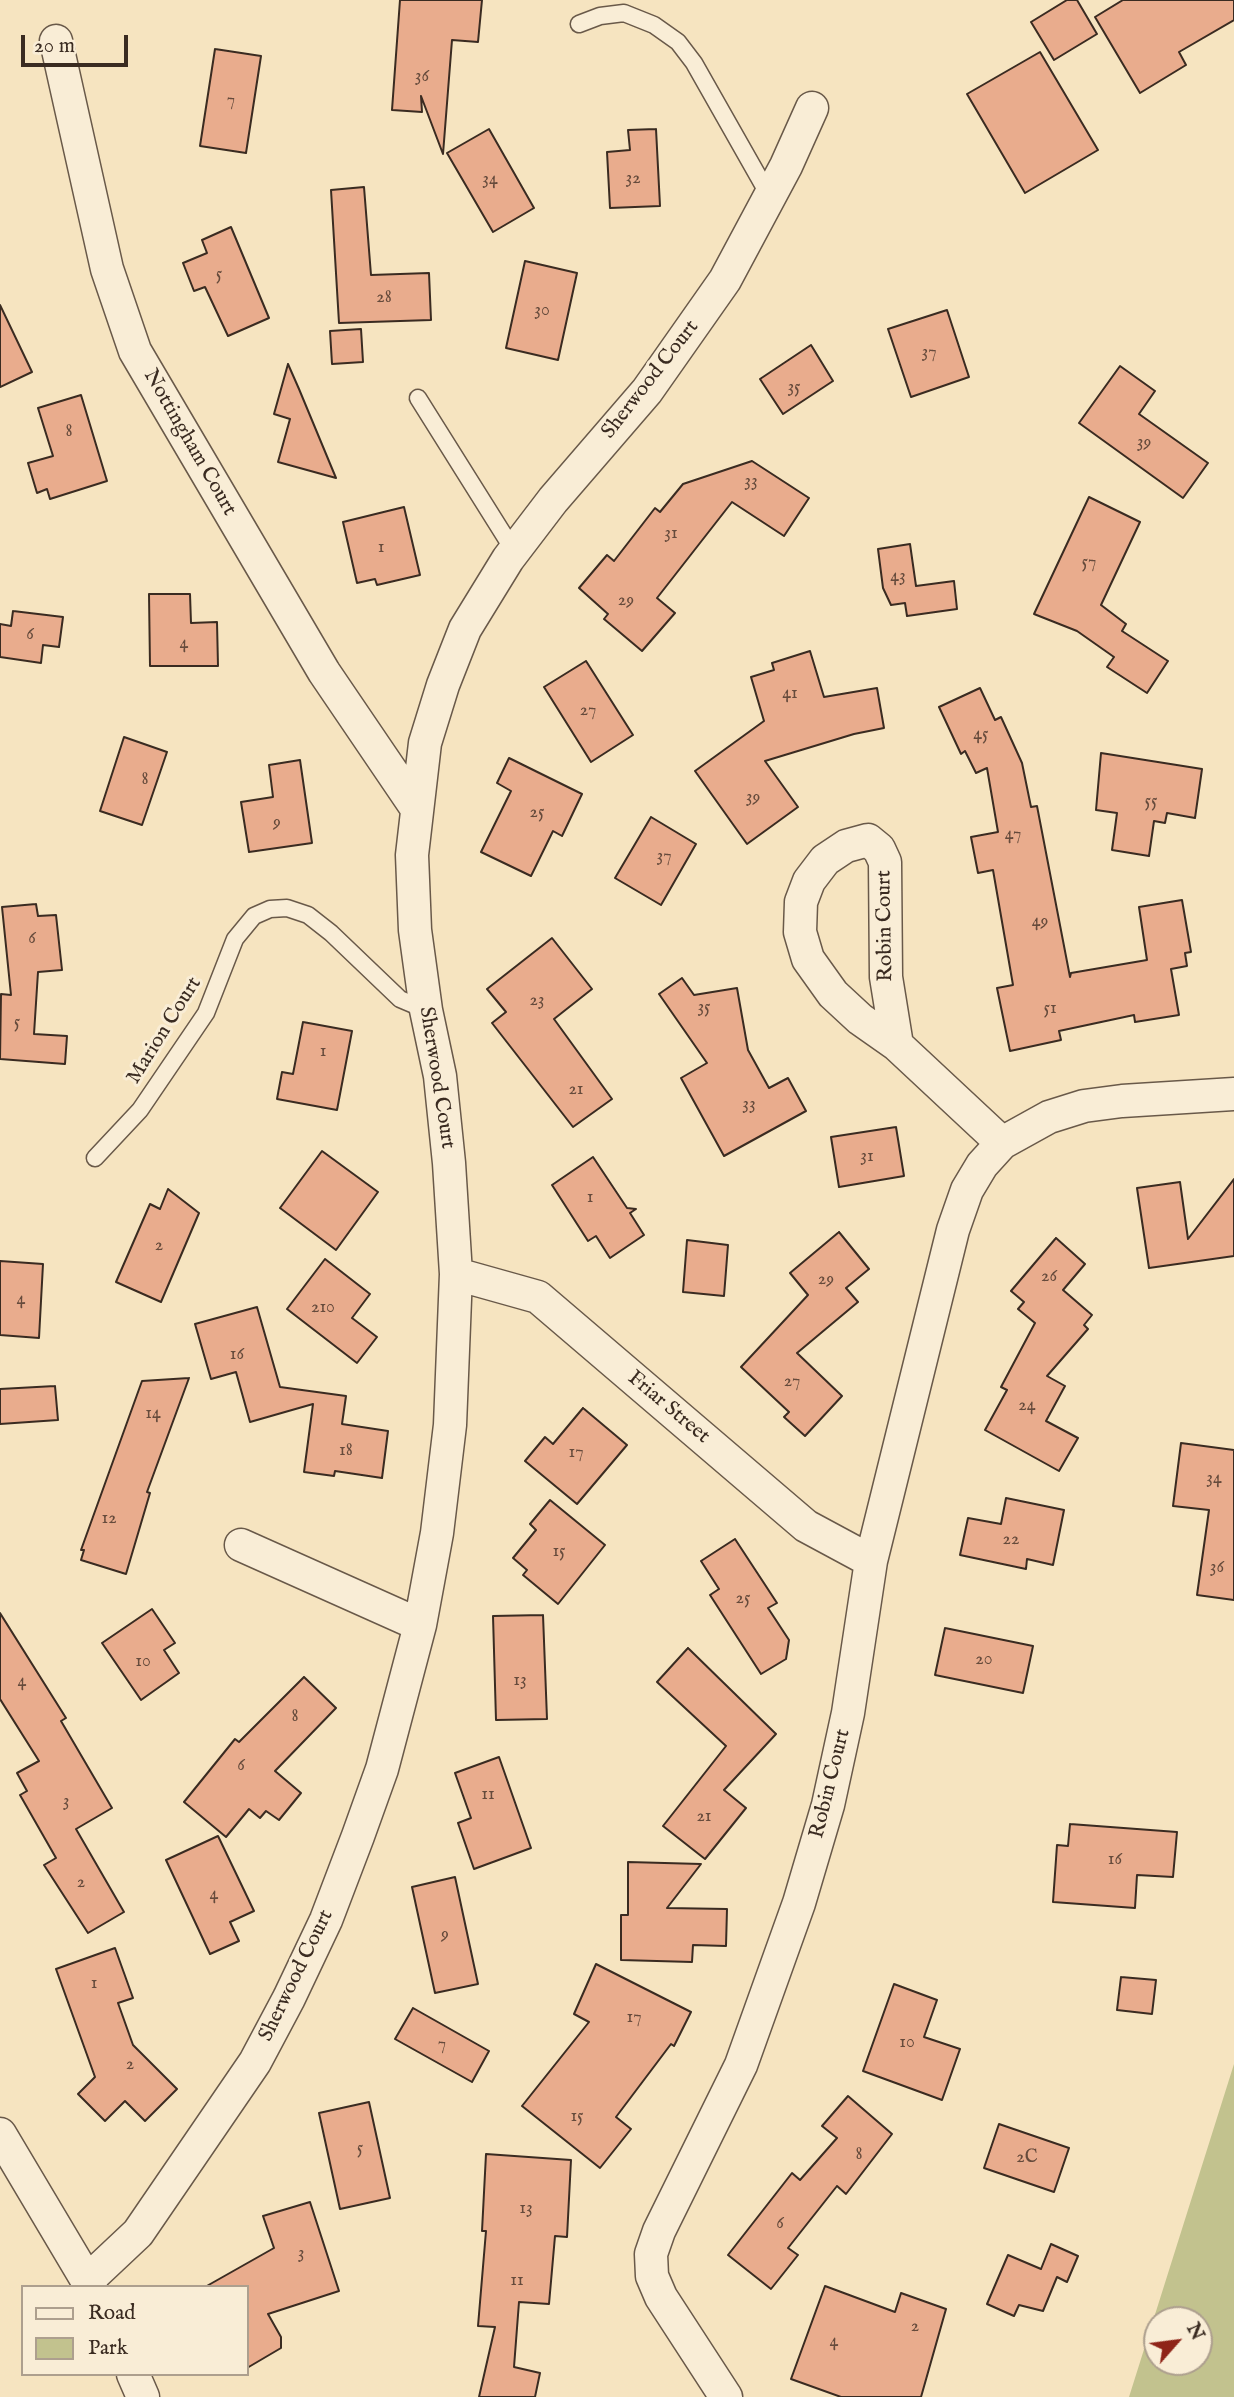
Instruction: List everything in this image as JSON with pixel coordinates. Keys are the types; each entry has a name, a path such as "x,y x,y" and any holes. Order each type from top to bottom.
{"street":[{"name":"Nottingham Court","path":"56,41 107,269 135,351 324,673 415,806"},
{"name":"Sherwood Court","path":"89,2283 146,2222 255,2062 289,1998 326,1920 382,1769 420,1625 438,1534 450,1425 456,1274 440,1076 426,1010 414,918 412,855 415,806 425,743 443,685 465,629 513,551 679,349 725,281 770,197 812,108"},
{"name":"Robin Court","path":"897,1045 886,977 885,862 879,849 868,840 846,846 825,860 809,881 801,902 800,932 808,958 833,995 860,1019 897,1045 1002,1143"},
{"name":"Robin Court","path":"726,2397 660,2297 652,2276 651,2254 659,2231 741,2065 799,1903 828,1805 848,1713 871,1561 953,1230 967,1190 982,1165 1002,1143 1049,1117 1084,1107 1122,1101 1234,1094"},
{"name":"Friar Street","path":"456,1274 538,1297 806,1526 871,1561"},
{"path":"241,1545 420,1625"},
{"path":"0,2134 89,2283"},
{"path":"134,2376 143,2397"}],"lane":[{"path":"579,24 600,16 624,13 654,25 678,41 694,63 770,197"},
{"path":"418,398 513,551"},
{"name":"Marion Court","path":"95,1158 140,1110 206,1013 235,939 254,916 270,909 287,908 308,915 331,933 400,999 426,1010"}],"green space":[{"path":"1234,2064 1234,2397 1129,2397 1143,2353 1143,2376 1213,2376 1213,2306 1158,2306"}],"building":[{"path":"400,0 482,0 478,42 452,40 443,154 421,96 422,112 392,110"},
{"path":"1067,0 1077,0 1097,34 1054,60 1031,22"},
{"path":"1123,0 1234,0 1234,20 1179,52 1186,65 1140,93 1095,17"},
{"path":"215,49 261,56 246,153 200,146"},
{"path":"1040,52 1098,150 1025,193 967,94"},
{"path":"489,129 534,208 493,232 447,153"},
{"path":"656,129 660,206 610,208 607,152 630,150 628,130"},
{"path":"364,187 371,275 429,273 431,320 339,323 331,190"},
{"path":"231,227 269,318 228,336 205,287 194,291 183,263 207,253 202,240"},
{"path":"525,261 577,273 558,360 506,348"},
{"path":"0,305 32,372 0,387"},
{"path":"947,310 969,377 911,397 888,329"},
{"path":"361,329 363,362 332,364 330,331"},
{"path":"811,345 833,381 783,414 760,379"},
{"path":"288,364 336,478 278,462 290,419 274,414"},
{"path":"1120,366 1155,391 1139,414 1208,463 1183,498 1079,423"},
{"path":"81,395 107,481 50,499 47,489 37,493 28,463 53,456 38,408"},
{"path":"752,461 809,498 784,536 732,502 657,598 675,613 642,651 604,619 608,614 579,588 607,555 614,561 655,508 660,512 683,484"},
{"path":"1089,497 1140,522 1101,605 1126,624 1122,631 1168,661 1147,693 1107,667 1114,657 1077,631 1034,614"},
{"path":"404,507 420,575 377,585 375,579 357,583 343,522"},
{"path":"910,544 916,586 954,581 957,609 907,616 905,603 891,605 883,588 878,549"},
{"path":"149,594 190,594 191,623 217,622 218,666 150,666"},
{"path":"13,611 63,617 59,647 43,645 41,663 0,657 0,624 11,626"},
{"path":"810,651 824,697 877,688 884,728 854,734 765,761 798,807 747,844 695,771 764,721 751,677 774,670 772,663"},
{"path":"586,661 633,735 591,762 544,687"},
{"path":"980,688 995,720 1001,717 1022,763 1031,807 1037,806 1070,977 1071,973 1147,960 1139,907 1182,900 1191,952 1185,953 1187,966 1171,969 1179,1015 1135,1022 1134,1015 1059,1031 1061,1040 1010,1051 997,988 1013,985 993,870 978,873 971,837 998,832 987,768 976,773 965,751 961,754 939,707"},
{"path":"124,737 167,752 142,825 100,811"},
{"path":"1101,753 1202,769 1195,818 1167,813 1165,823 1154,821 1149,856 1112,850 1117,813 1096,810"},
{"path":"509,758 582,794 562,836 553,831 531,876 481,852 511,791 497,783"},
{"path":"300,760 312,843 249,852 241,802 273,797 269,765"},
{"path":"651,817 696,844 661,905 615,878"},
{"path":"36,904 38,916 56,915 62,970 38,972 34,1034 67,1036 65,1064 0,1059 1,994 11,995 2,907"},
{"path":"552,938 592,989 554,1019 612,1099 573,1127 492,1023 506,1012 487,989"},
{"path":"682,978 694,995 737,988 748,1050 769,1088 788,1078 806,1111 724,1156 681,1078 707,1063 659,994"},
{"path":"303,1022 352,1031 337,1110 277,1099 282,1072 293,1074"},
{"path":"896,1127 904,1176 839,1187 831,1137"},
{"path":"322,1151 378,1192 336,1250 280,1208"},
{"path":"593,1157 627,1208 636,1209 630,1213 644,1235 610,1258 596,1236 588,1241 552,1185"},
{"path":"1234,1179 1234,1256 1149,1268 1137,1188 1180,1182 1188,1239"},
{"path":"168,1189 199,1213 161,1302 116,1282 150,1204 160,1209"},
{"path":"839,1232 869,1269 846,1288 858,1302 797,1353 842,1396 805,1436 784,1417 789,1412 741,1367 808,1295 790,1273"},
{"path":"1056,1238 1085,1264 1063,1290 1092,1315 1084,1325 1088,1329 1047,1376 1065,1386 1046,1421 1078,1438 1059,1471 985,1430 1007,1390 1001,1387 1035,1323 1018,1309 1024,1302 1011,1291"},
{"path":"687,1240 728,1245 724,1296 683,1292"},
{"path":"325,1259 370,1294 352,1318 377,1337 357,1363 287,1309"},
{"path":"0,1261 43,1264 39,1338 0,1335"},
{"path":"257,1307 280,1387 346,1396 342,1424 388,1431 382,1478 335,1471 334,1476 304,1472 313,1404 250,1422 236,1372 211,1379 195,1324"},
{"path":"189,1378 147,1492 150,1493 126,1574 81,1560 84,1550 81,1550 142,1381"},
{"path":"55,1386 58,1420 0,1424 0,1389"},
{"path":"583,1408 627,1445 577,1504 525,1461 545,1437 553,1444"},
{"path":"1181,1443 1234,1450 1234,1600 1197,1595 1209,1510 1173,1506"},
{"path":"1006,1498 1064,1510 1053,1565 1027,1559 1026,1569 960,1555 968,1518 1001,1524"},
{"path":"550,1500 605,1545 558,1604 523,1575 527,1570 513,1558 536,1530 530,1524"},
{"path":"735,1539 777,1603 768,1608 789,1640 786,1659 761,1674 710,1595 719,1589 701,1561"},
{"path":"152,1609 175,1643 164,1650 179,1673 141,1700 102,1643"},
{"path":"0,1613 66,1718 61,1721 112,1808 76,1829 124,1912 88,1933 44,1865 56,1858 20,1795 27,1791 17,1773 39,1761 0,1699"},
{"path":"543,1615 547,1719 496,1720 493,1616"},
{"path":"945,1628 1033,1646 1023,1693 935,1675"},
{"path":"688,1648 776,1734 724,1790 746,1808 705,1859 663,1826 726,1746 657,1682"},
{"path":"304,1677 336,1708 275,1771 301,1793 279,1820 266,1811 260,1818 249,1809 226,1837 184,1802 235,1739 239,1742"},
{"path":"499,1757 531,1848 474,1869 458,1823 471,1818 455,1773"},
{"path":"1070,1824 1177,1832 1173,1877 1137,1875 1135,1908 1053,1902 1057,1845 1068,1846"},
{"path":"218,1836 254,1911 230,1922 239,1941 210,1954 166,1860"},
{"path":"628,1862 701,1864 667,1908 727,1909 726,1946 693,1945 692,1962 621,1960 621,1915 628,1915"},
{"path":"455,1877 478,1984 435,1993 412,1887"},
{"path":"115,1948 133,1998 118,2003 133,2045 177,2089 145,2121 125,2101 105,2121 78,2094 95,2077 56,1969"},
{"path":"596,1964 691,2012 674,2046 671,2044 616,2117 631,2129 600,2168 522,2106 589,2022 574,2014"},
{"path":"1121,1977 1156,1980 1152,2014 1117,2010"},
{"path":"894,1984 937,2000 924,2037 960,2049 942,2100 863,2071"},
{"path":"413,2008 489,2051 472,2082 395,2039"},
{"path":"848,2096 892,2134 846,2194 837,2186 788,2248 798,2255 771,2289 728,2255 792,2173 800,2180 837,2138 822,2126"},
{"path":"369,2102 390,2198 340,2209 319,2113"},
{"path":"999,2124 1069,2148 1054,2192 984,2168"},
{"path":"486,2154 571,2160 567,2237 555,2236 549,2304 519,2302 514,2367 540,2373 535,2397 479,2397 495,2327 478,2326 486,2231 482,2231"},
{"path":"310,2202 339,2291 268,2314 281,2337 281,2348 248,2367 248,2285 209,2285 274,2248 263,2216"},
{"path":"1051,2244 1078,2256 1067,2282 1057,2277 1043,2311 1019,2305 1014,2316 987,2304 1008,2255 1041,2269"},
{"path":"825,2286 895,2312 901,2293 946,2309 921,2397 841,2397 791,2379"}]}
